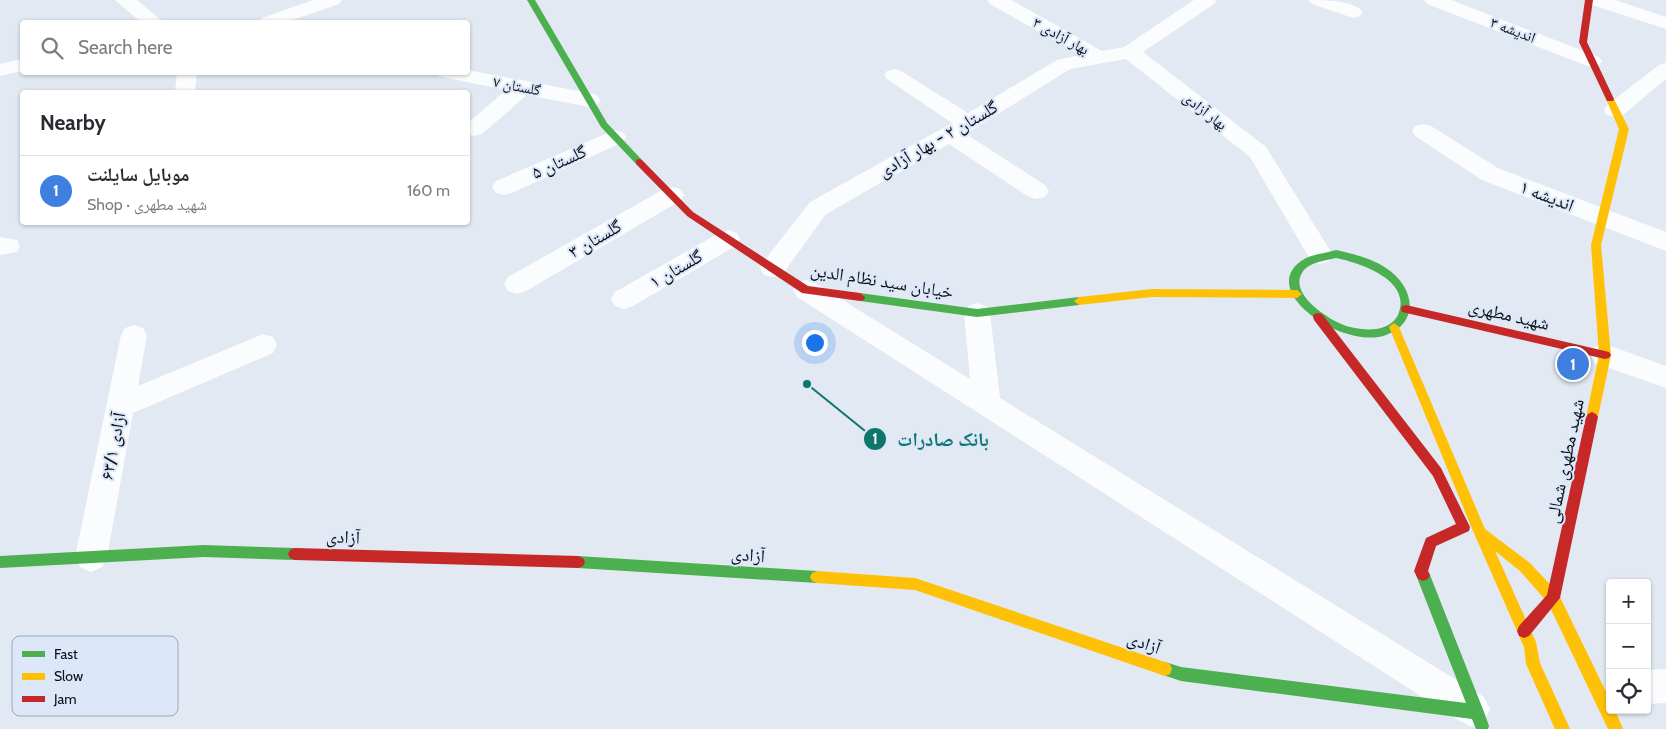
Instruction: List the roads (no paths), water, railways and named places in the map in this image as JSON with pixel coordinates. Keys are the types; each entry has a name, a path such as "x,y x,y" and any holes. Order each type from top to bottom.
{"main road":[{"name":"خیابان سید نظام الدین","path":"531,0 604,125 615,137 690,214 806,290 977,313 1152,293 1297,294"},
{"name":"شهید مطهری شمالی","path":"1524,631 1553,598 1605,355 1596,245 1624,129 1583,42 1589,0"},
{"path":"1336,254 1354,257 1372,264 1387,274 1398,286 1404,298 1406,309 1403,319 1394,327 1382,332 1367,333 1333,326 1318,317 1305,306 1297,294 1294,280 1298,269 1306,260 1320,255 1336,254"},
{"name":"شهید مطهری","path":"1406,309 1605,355"},
{"path":"1318,317 1437,472 1466,532 1431,542 1421,571 1480,721"},
{"path":"1394,327 1479,531 1524,631 1530,647 1533,664"},
{"path":"1479,531 1525,567 1553,598 1603,687 1616,729"},
{"name":"آزادی","path":"0,562 204,551 590,562 915,584 1180,674 1480,721"},
{"path":"1517,644 1533,664 1563,729"}],"street":[{"path":"125,0 150,20"},
{"path":"275,20 332,0"},
{"name":"بهار آزادی ۳","path":"997,0 1100,58"},
{"path":"1130,52 1207,0"},
{"path":"1319,0 1353,12"},
{"name":"اندیشه ۳","path":"1434,0 1592,61"},
{"path":"1596,0 1666,23"},
{"name":"گلستان ۲ - بهار آزادی","path":"773,268 818,208 959,129 1064,64 1130,52"},
{"name":"بهار آزادی","path":"1130,52 1258,152 1320,255"},
{"path":"0,70 20,65"},
{"path":"1615,110 1666,69"},
{"path":"185,90 187,75"},
{"name":"گلستان ۷","path":"461,75 589,100"},
{"path":"894,75 1037,191"},
{"path":"474,129 523,87"},
{"name":"اندیشه ۱","path":"1423,131 1490,174 1666,242"},
{"name":"گلستان ۵","path":"504,187 615,137"},
{"name":"گلستان ۳","path":"518,284 672,195"},
{"name":"گلستان ۱","path":"624,299 728,239"},
{"path":"806,290 1480,721"},
{"path":"977,313 987,404"},
{"name":"آزادی ۶۳/۱","path":"91,557 134,335"},
{"path":"121,406 263,345"},
{"path":"1605,355 1666,377"},
{"path":"1651,687 1666,686"}],"place":[{"name":"موبایل سایلنت","path":"1573,364"},
{"name":"بانک صادرات","path":"807,384"}]}
